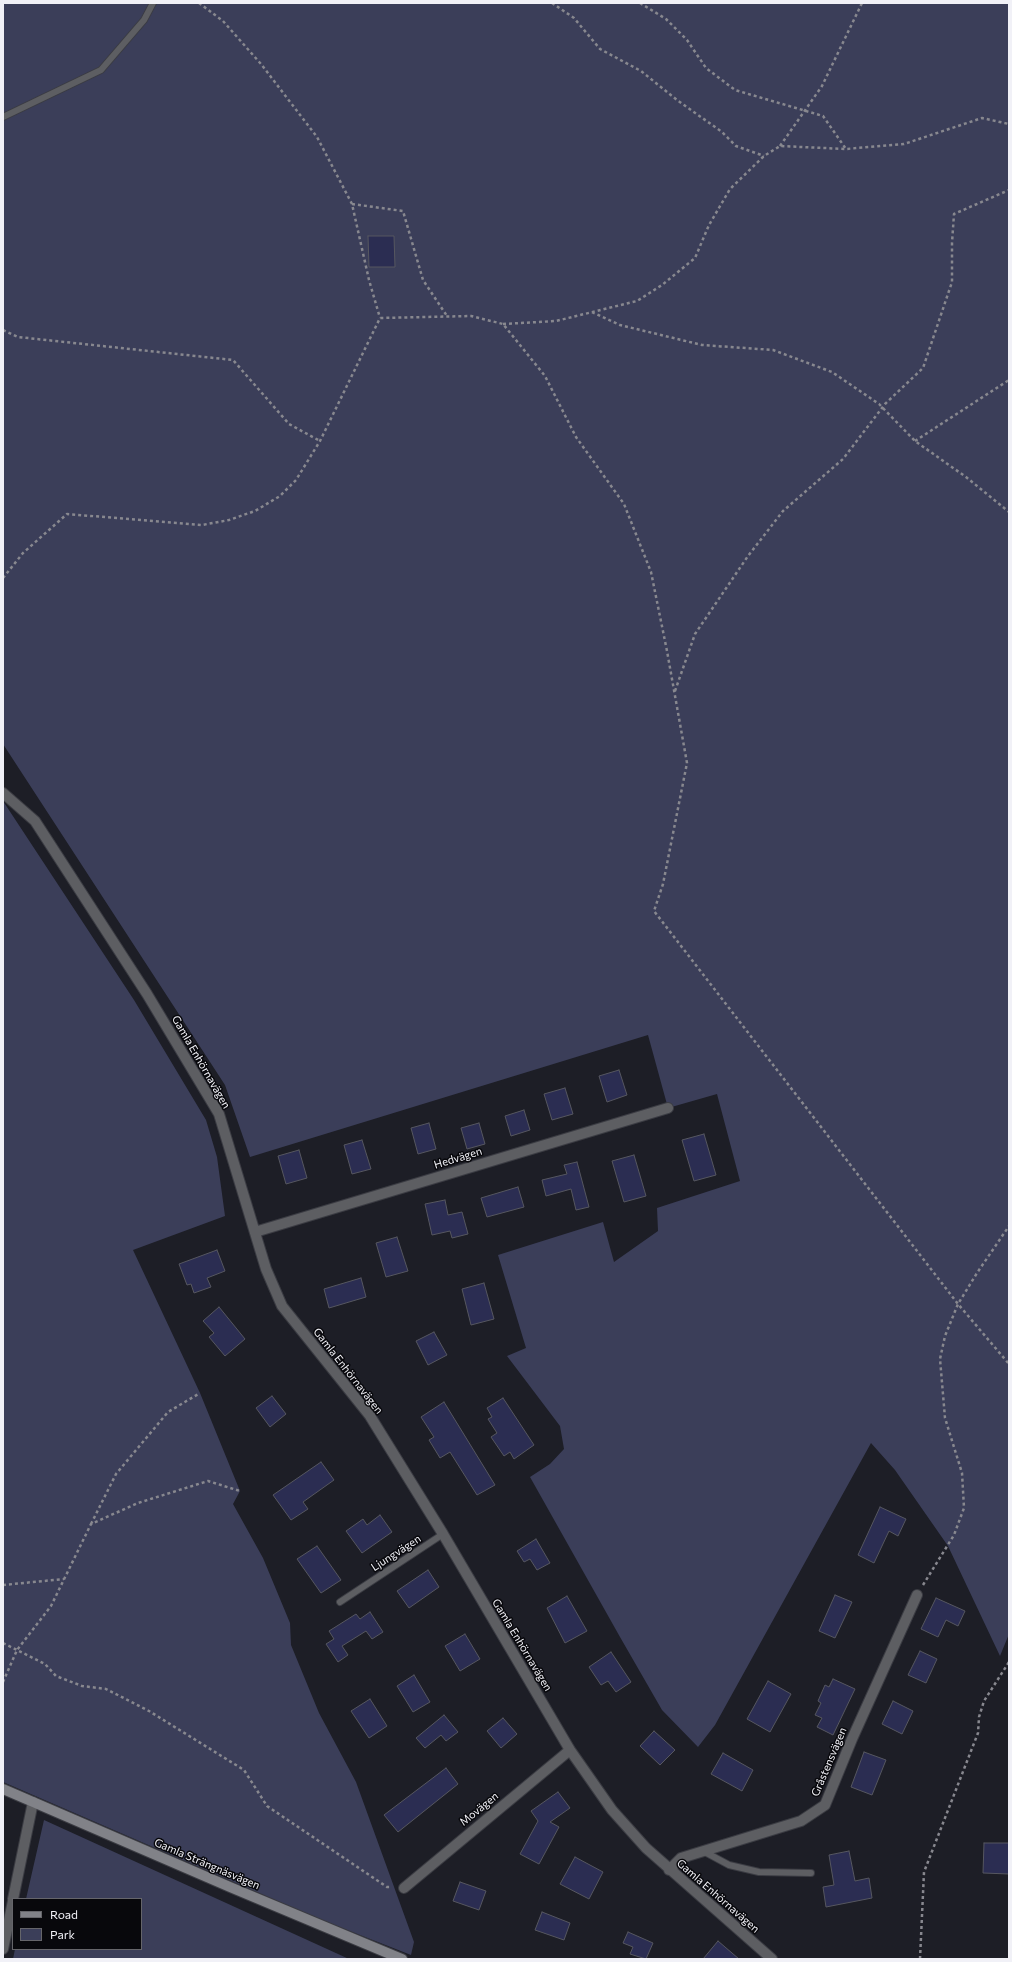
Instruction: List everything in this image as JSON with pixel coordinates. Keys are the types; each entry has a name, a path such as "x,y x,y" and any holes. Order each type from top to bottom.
{"main road":[{"name":"Gamla Strängnäsvägen","path":"3,1789 402,1959"}],"street":[{"name":"Gamla Enhörnavägen","path":"3,793 35,821 147,994 219,1114 266,1269 282,1306 370,1416 443,1534 570,1750 612,1810 646,1848 669,1870 772,1959"},
{"name":"Hedvägen","path":"255,1232 668,1108"},
{"name":"Gråstensvägen","path":"669,1870 682,1858 801,1821 825,1805 852,1739 917,1595"},
{"name":"Movägen","path":"404,1888 570,1750"},
{"path":"13,1898 33,1802"},
{"path":"3,1949 12,1905"}],"lane":[{"path":"3,117 101,70 144,20 153,3"},
{"name":"Ljungvägen","path":"340,1602 443,1534"},
{"path":"704,1851 729,1865 759,1872 811,1873"}],"path":[{"path":"3,578 23,553 67,514 202,525 229,520 255,511 280,496 296,480 320,441 380,318 369,280 352,204 318,137 261,64 223,21 198,3"},
{"path":"552,3 574,18 600,49 641,71 722,132 736,146 764,156"},
{"path":"640,3 666,19 687,40 706,68 735,90 823,116 846,149"},
{"path":"380,318 471,316 503,324 556,320 637,301 662,285 695,258 708,225 730,189 764,156 780,146 806,110 822,86 862,3"},
{"path":"780,146 846,149 904,144 982,118 1009,124"},
{"path":"674,691 695,634 748,556 783,511 843,459 883,408 923,368 952,282 954,214 1009,190"},
{"path":"352,204 403,211 422,280 448,316"},
{"path":"592,312 620,325 702,345 773,350 832,372 883,408 916,441 966,477 1009,512"},
{"path":"503,324 545,376 576,437 624,504 651,572 687,763 663,884 654,911 958,1304 1009,1364"},
{"path":"3,330 18,337 233,360 288,424 320,441"},
{"path":"916,441 1009,380"},
{"path":"917,1595 954,1535 964,1508 962,1473 945,1418 940,1359 945,1336 958,1304 1009,1226"},
{"path":"3,1682 17,1650 51,1606 120,1468 168,1412 200,1393"},
{"path":"91,1524 138,1503 208,1481 240,1491"},
{"path":"3,1585 64,1579"},
{"path":"3,1643 45,1664 56,1676 82,1686 106,1689 149,1711 244,1770 267,1806 387,1887 404,1888"},
{"path":"920,1959 924,1872 978,1733 979,1717 984,1701 1009,1662"}],"green space":[{"path":"3,3 1009,3 1009,1634 1000,1656 948,1546 895,1470 871,1443 715,1725 698,1747 662,1710 620,1637 530,1477 550,1464 564,1449 560,1426 507,1356 526,1348 498,1255 603,1222 614,1262 658,1231 657,1208 740,1181 717,1094 668,1108 648,1035 250,1157 225,1085 3,744"},
{"path":"3,801 134,1000 206,1120 217,1157 225,1216 133,1250 200,1393 240,1491 233,1504 263,1558 290,1623 291,1645 319,1713 356,1782 414,1942 411,1955 319,1919 3,1782"},
{"path":"44,1820 349,1959 13,1959 15,1950 142,1950 142,1898 26,1898"}],"building":[{"path":"368,236 394,236 395,267 369,267"},
{"path":"619,1070 627,1095 607,1102 599,1076"},
{"path":"565,1088 573,1114 552,1120 544,1094"},
{"path":"524,1110 530,1130 511,1136 505,1116"},
{"path":"429,1123 436,1149 418,1154 411,1128"},
{"path":"479,1123 485,1144 467,1149 461,1128"},
{"path":"704,1134 716,1175 694,1181 682,1140"},
{"path":"362,1140 371,1169 352,1174 344,1145"},
{"path":"299,1150 307,1178 286,1184 278,1156"},
{"path":"634,1155 646,1196 624,1202 612,1161"},
{"path":"577,1162 589,1207 576,1210 571,1189 546,1196 542,1180 567,1174 564,1165"},
{"path":"518,1187 524,1207 487,1217 481,1198"},
{"path":"445,1200 448,1215 462,1212 468,1234 452,1238 450,1231 432,1235 425,1204"},
{"path":"397,1237 408,1271 386,1277 376,1243"},
{"path":"217,1250 225,1271 207,1278 211,1287 194,1293 191,1284 187,1285 179,1264"},
{"path":"361,1278 366,1297 329,1308 324,1289"},
{"path":"484,1283 494,1319 471,1325 462,1289"},
{"path":"219,1307 245,1339 225,1356 209,1337 214,1333 203,1321"},
{"path":"434,1332 447,1355 428,1365 416,1341"},
{"path":"272,1396 286,1414 270,1427 256,1408"},
{"path":"503,1398 534,1445 514,1459 510,1452 504,1456 491,1437 497,1433 488,1419 492,1417 487,1408"},
{"path":"444,1402 495,1485 477,1495 450,1452 440,1458 429,1440 434,1437 421,1417"},
{"path":"321,1462 334,1480 303,1502 308,1509 291,1520 273,1495"},
{"path":"880,1507 906,1519 898,1536 889,1531 874,1563 858,1555"},
{"path":"380,1515 392,1532 362,1553 346,1531 363,1519 367,1525"},
{"path":"536,1539 550,1563 537,1570 530,1559 524,1562 517,1551"},
{"path":"317,1546 341,1580 321,1593 297,1559"},
{"path":"428,1570 439,1587 409,1608 397,1591"},
{"path":"835,1595 852,1602 835,1638 819,1631"},
{"path":"567,1596 587,1631 565,1643 547,1608"},
{"path":"936,1598 965,1611 958,1626 946,1620 938,1637 921,1629"},
{"path":"370,1612 383,1632 372,1639 366,1631 342,1646 348,1655 338,1662 326,1644 334,1639 329,1631 356,1614 360,1619"},
{"path":"465,1634 480,1659 460,1671 445,1646"},
{"path":"920,1651 937,1659 926,1683 908,1675"},
{"path":"611,1652 631,1682 616,1692 608,1681 601,1685 589,1667"},
{"path":"414,1675 430,1702 413,1712 397,1686"},
{"path":"833,1679 855,1689 833,1735 817,1727 822,1718 815,1715 821,1703 818,1701 825,1685 829,1687"},
{"path":"768,1681 791,1694 770,1732 747,1719"},
{"path":"370,1699 387,1726 369,1738 351,1711"},
{"path":"893,1701 913,1711 902,1734 882,1724"},
{"path":"444,1715 458,1732 446,1741 441,1735 425,1748 416,1738"},
{"path":"503,1718 517,1734 501,1748 487,1731"},
{"path":"654,1731 675,1750 660,1765 640,1746"},
{"path":"864,1752 886,1760 872,1795 851,1787"},
{"path":"723,1753 753,1770 742,1791 711,1774"},
{"path":"446,1768 458,1784 398,1832 384,1815"},
{"path":"558,1792 570,1808 550,1822 559,1827 539,1864 520,1854 538,1821 531,1811"},
{"path":"984,1843 1009,1843 1009,1874 983,1873"},
{"path":"849,1851 855,1881 869,1878 872,1898 826,1907 823,1887 834,1885 829,1855"},
{"path":"575,1857 603,1872 589,1899 560,1884"},
{"path":"460,1882 486,1891 479,1910 453,1901"},
{"path":"542,1912 570,1923 564,1940 535,1930"},
{"path":"628,1932 653,1943 646,1959 630,1954 633,1947 623,1943"},
{"path":"718,1941 739,1959 703,1959"}]}
